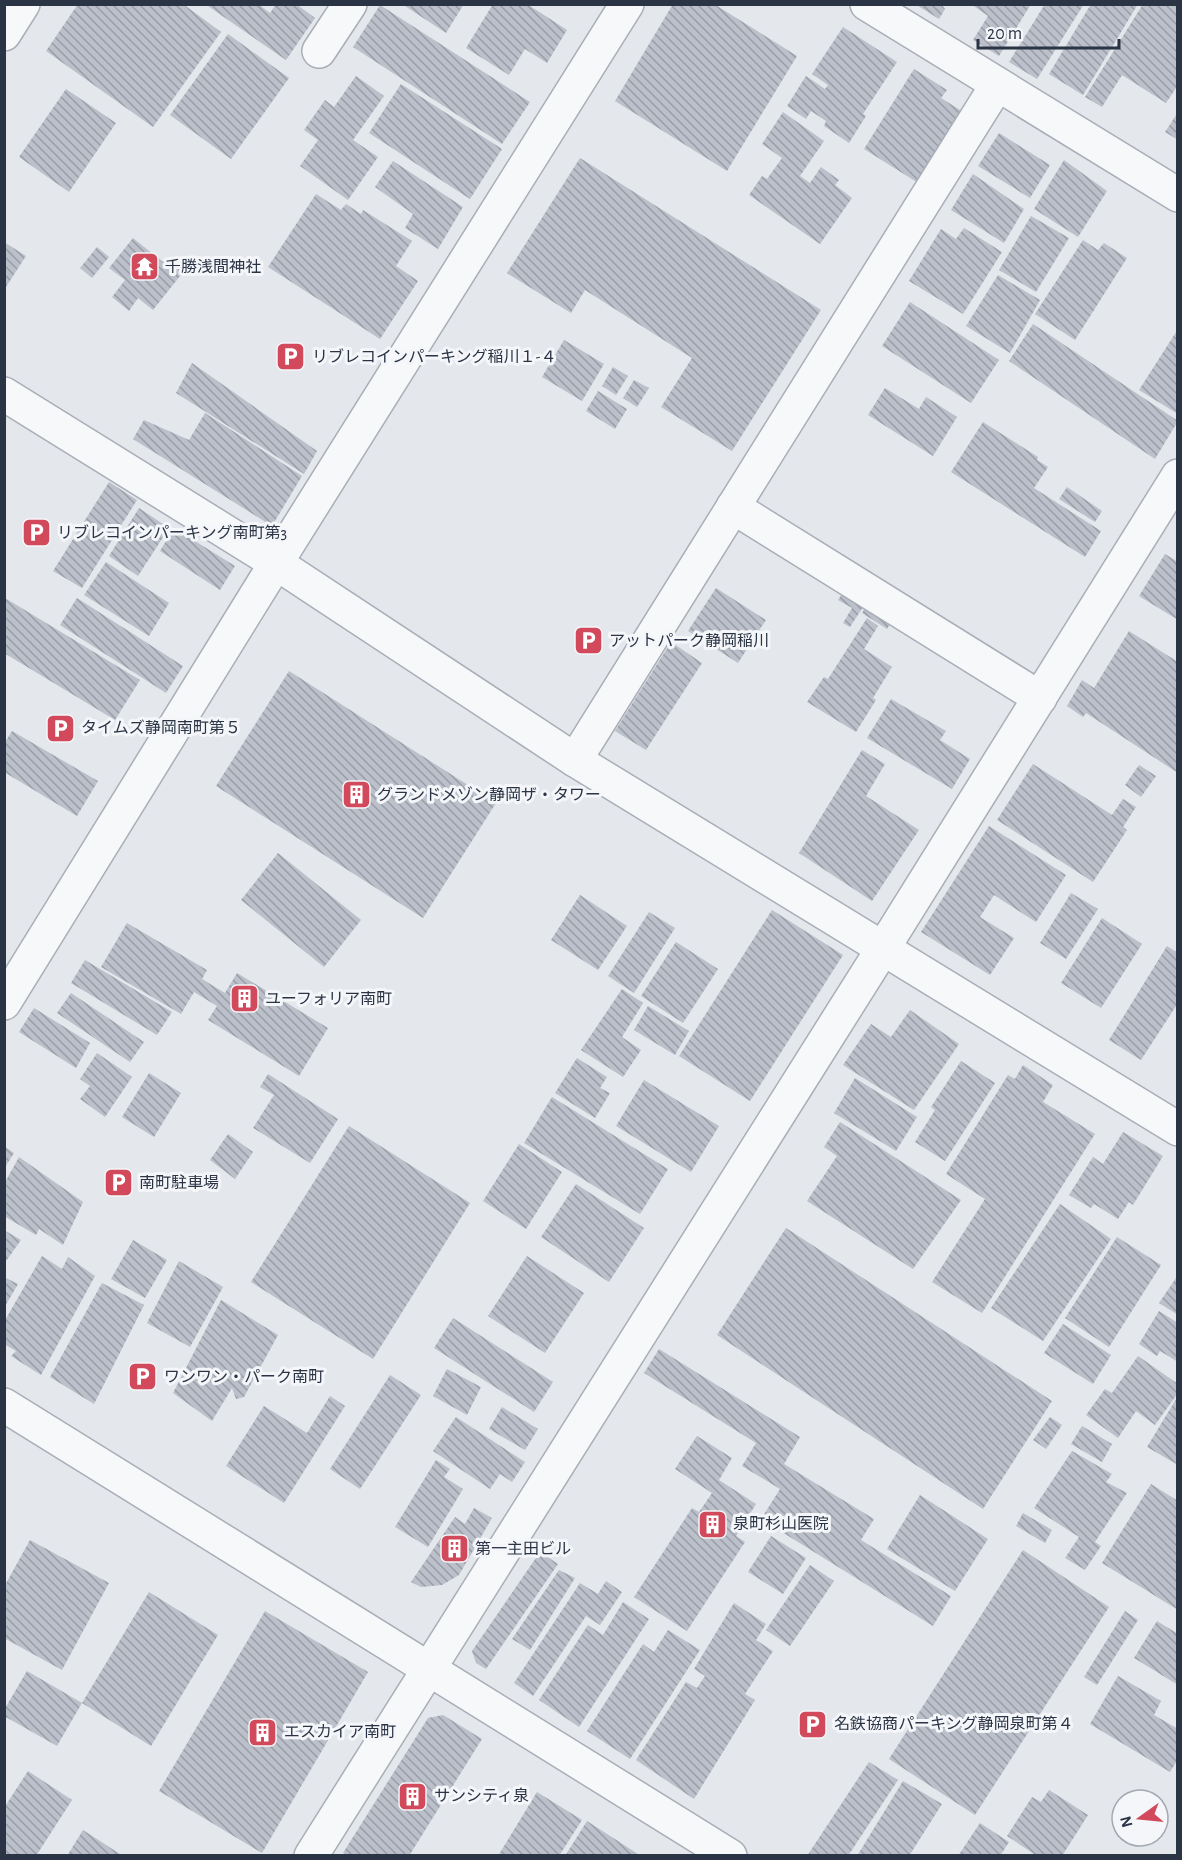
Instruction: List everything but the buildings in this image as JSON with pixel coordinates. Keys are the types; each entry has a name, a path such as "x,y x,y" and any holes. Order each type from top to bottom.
{"street":[{"path":"4,34 23,4"},
{"path":"319,51 350,4"},
{"path":"4,1003 276,563 627,4"},
{"path":"867,4 997,86 1178,195"},
{"path":"575,760 997,86"},
{"path":"4,394 276,563 575,760 882,950 1178,1129"},
{"path":"311,1856 1178,476"},
{"path":"734,507 1040,698"},
{"path":"4,1405 730,1856"}],"place":[{"name":"千勝浅間神社","path":"144,267"},
{"name":"リブレコインパーキング稲川１-４","path":"291,357"},
{"name":"リブレコインパーキング南町第3","path":"36,533"},
{"name":"アットパーク静岡稲川","path":"588,641"},
{"name":"タイムズ静岡南町第５","path":"60,728"},
{"name":"グランドメゾン静岡ザ・タワー","path":"356,795"},
{"name":"ユーフォリア南町","path":"244,999"},
{"name":"南町駐車場","path":"118,1183"},
{"name":"ワンワン・パーク南町","path":"143,1377"},
{"name":"泉町杉山医院","path":"712,1524"},
{"name":"第一主田ビル","path":"454,1549"},
{"name":"名鉄協商パーキング静岡泉町第４","path":"813,1724"},
{"name":"エスカイア南町","path":"263,1732"},
{"name":"サンシティ泉","path":"413,1796"}]}
